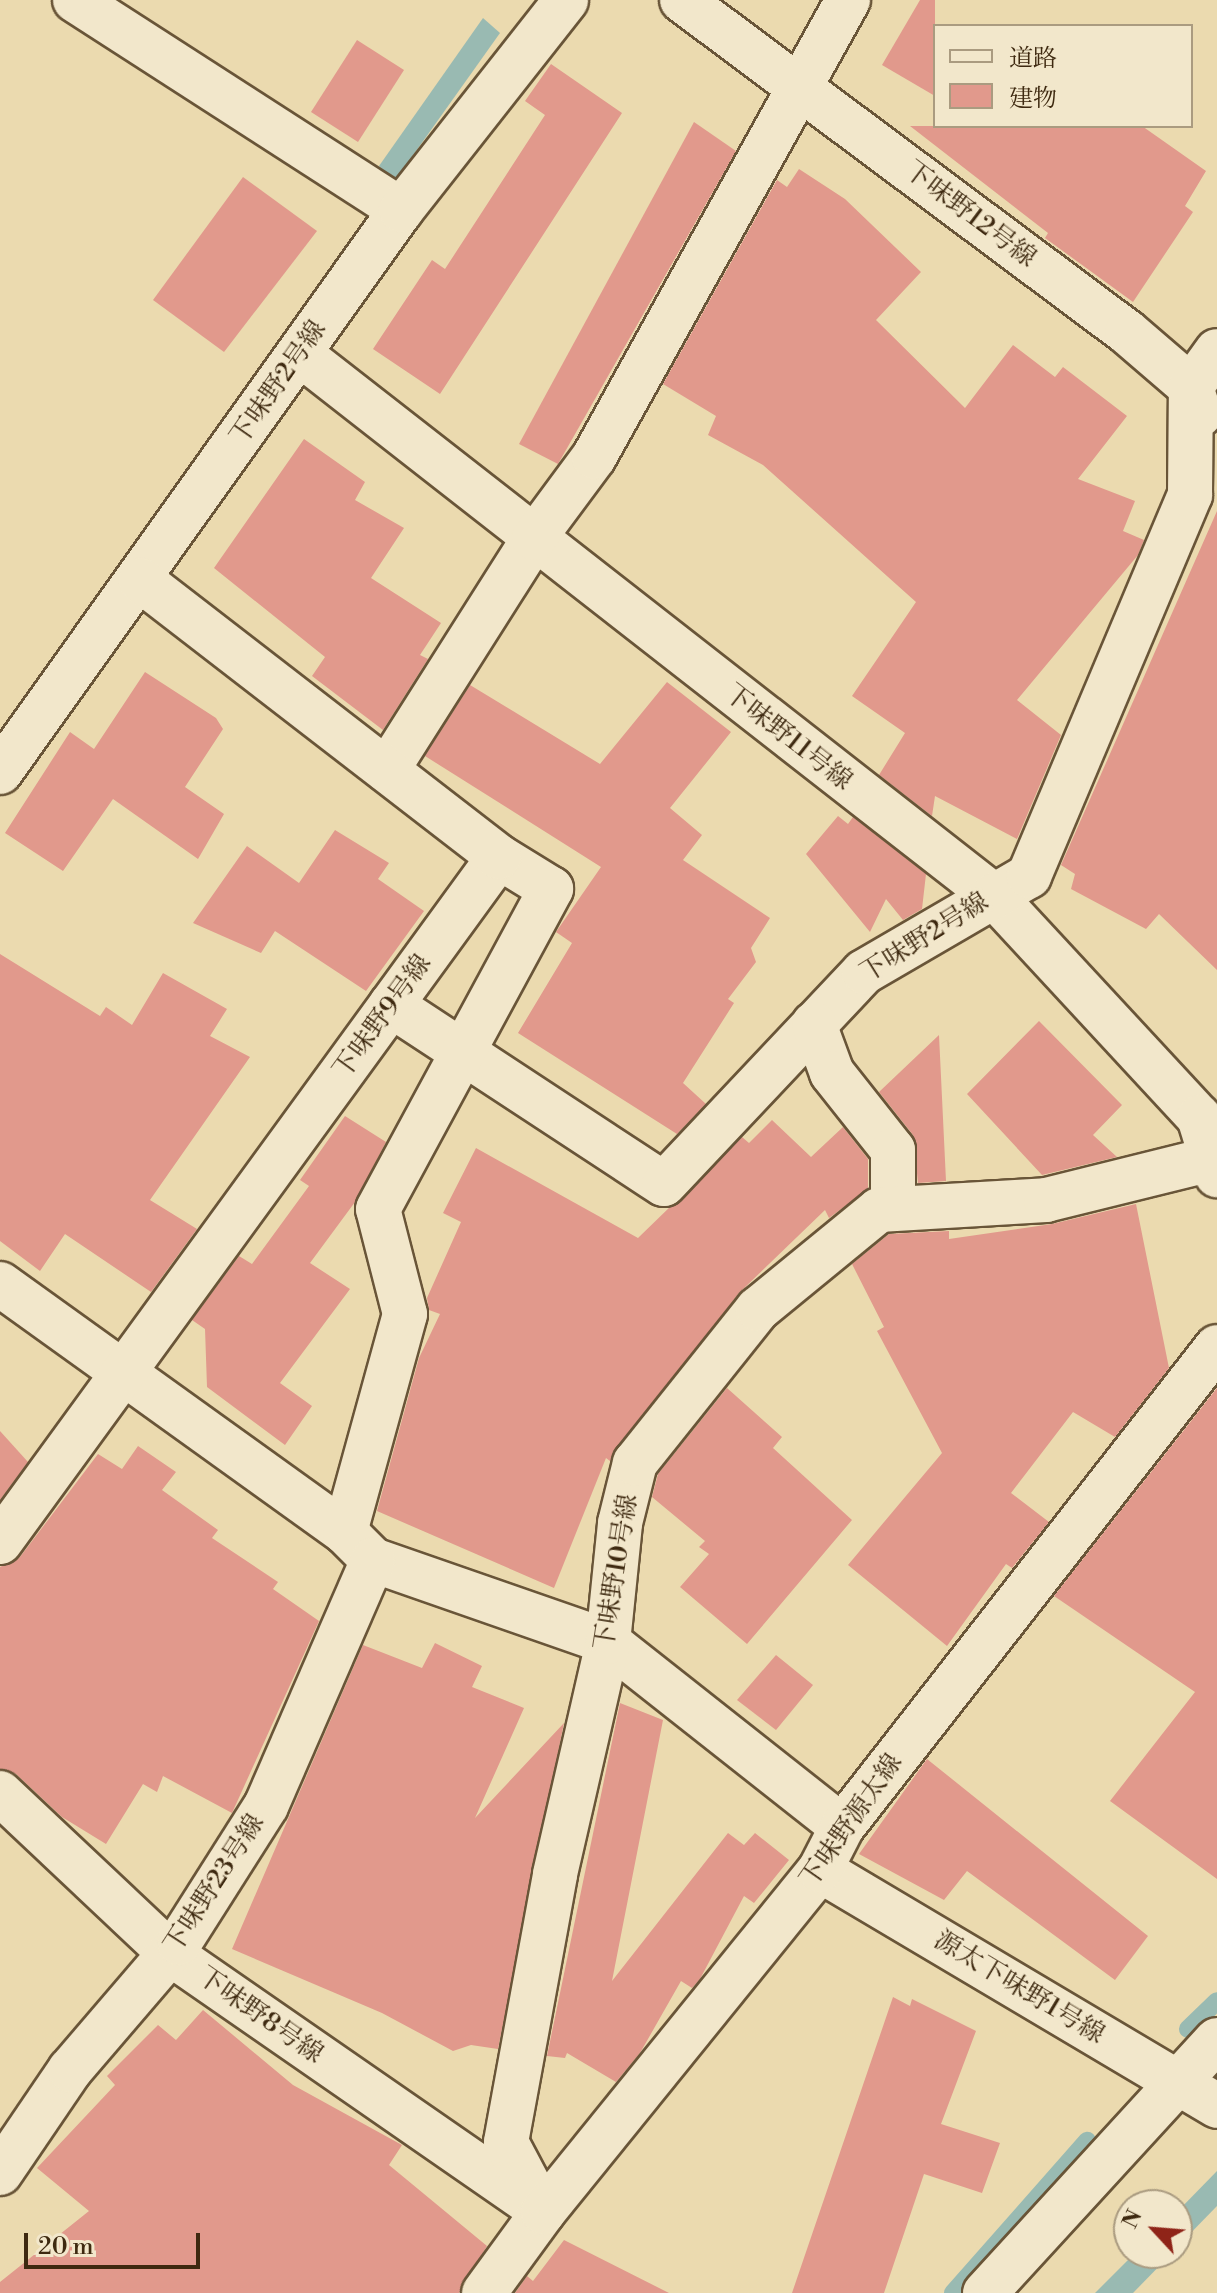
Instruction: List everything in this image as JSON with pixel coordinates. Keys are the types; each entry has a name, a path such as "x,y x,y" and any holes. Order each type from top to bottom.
{"street":[{"path":"75,0 401,210"},
{"name":"下味野2号線","path":"0,772 141,580 401,210 566,0"},
{"name":"下味野12号線","path":"682,0 1115,323 1191,387"},
{"path":"387,770 534,538 594,457 848,0"},
{"path":"1217,351 1191,387 1217,462"},
{"name":"下味野11号線","path":"300,354 994,896 1199,1117 1215,1167"},
{"name":"下味野2号線","path":"391,1005 664,1184 864,972 1029,876 1190,495 1191,387"},
{"path":"141,580 499,857"},
{"name":"下味野9号線","path":"0,1542 127,1373 499,857"},
{"name":"下味野23号線","path":"0,2173 70,2070 171,1954 266,1806 359,1546 405,1314 378,1209 551,889 499,857"},
{"path":"814,1024 832,1073 893,1150 893,1209"},
{"name":"下味野10号線","path":"543,2212 506,2142 555,1874 608,1642 620,1523 635,1463 758,1309 879,1210 1046,1200 1215,1167"},
{"path":"0,1284 127,1373 359,1546 608,1642 842,1827"},
{"name":"下味野源太線","path":"484,2293 543,2212 820,1870 842,1827 1217,1347"},
{"name":"下味野8号線","path":"0,1793 171,1954 543,2212"},
{"name":"源太下味野1号線","path":"820,1870 1217,2106"},
{"path":"985,2293 1175,2081 1217,2040"}],"water":[{"path":"483,18 500,33 394,182 379,166"},
{"path":"1217,2171 1217,2206 1193,2231 1193,2196"},
{"path":"1119,2269 1156,2269 1133,2293 1095,2293"}],"building":[{"path":"920,0 935,0 933,95 882,65"},
{"path":"357,40 404,70 358,142 311,112"},
{"path":"551,64 622,113 440,394 373,349 432,260 445,269 545,115 525,101"},
{"path":"694,122 736,151 558,464 519,444"},
{"path":"910,126 1145,128 1206,171 1185,206 1193,212 1133,302 1045,238 1048,233"},
{"path":"799,169 845,199 921,272 876,320 965,408 1013,345 1055,377 1063,367 1127,416 1078,479 1135,501 1123,531 1144,540 1138,555 1017,700 1061,735 1017,839 935,796 932,816 879,775 905,733 852,696 916,602 763,465 708,435 716,416 663,384 777,180 787,187"},
{"path":"243,177 317,231 224,352 153,300"},
{"path":"304,439 365,482 355,500 404,528 371,578 441,623 420,655 428,659 383,730 312,676 325,657 214,568"},
{"path":"1217,511 1217,970 1159,914 1146,929 1071,889 1075,874 1061,865"},
{"path":"145,672 216,718 223,729 185,787 224,814 198,859 113,799 63,871 5,833 70,732 94,749"},
{"path":"667,682 731,732 670,808 702,835 683,860 770,918 751,948 756,962 728,999 734,1003 683,1083 706,1104 677,1134 518,1033 572,943 556,932 601,867 425,756 470,685 600,764"},
{"path":"838,816 848,824 853,817 926,874 922,909 903,920 886,899 870,932 806,854"},
{"path":"335,830 389,863 378,879 424,911 366,991 275,931 261,953 193,923 247,846 299,883"},
{"path":"0,954 100,1016 106,1007 132,1025 163,973 227,1009 210,1036 250,1057 150,1200 197,1229 151,1292 65,1234 40,1271 0,1241"},
{"path":"1039,1021 1122,1105 1093,1135 1117,1157 1042,1175 967,1094"},
{"path":"939,1035 946,1181 918,1183 913,1135 879,1092"},
{"path":"345,1116 386,1142 355,1202 310,1263 350,1289 280,1383 312,1406 285,1445 207,1387 205,1329 192,1320 239,1256 252,1264 309,1186 300,1180"},
{"path":"772,1120 811,1157 843,1127 868,1159 868,1189 829,1218 825,1210 739,1293 610,1461 606,1458 554,1588 377,1511 419,1358 440,1314 429,1310 427,1298 461,1222 443,1213 476,1148 638,1238 742,1137 749,1143"},
{"path":"1136,1204 1169,1368 1115,1437 1073,1412 1011,1493 1049,1522 1012,1568 1006,1564 947,1646 848,1565 942,1453 877,1331 884,1327 852,1264 889,1234 949,1231 949,1239 1052,1224"},
{"path":"727,1388 782,1437 773,1448 852,1520 747,1644 680,1587 709,1554 699,1547 705,1541 652,1497 658,1474"},
{"path":"1217,1388 1217,1879 1110,1801 1195,1692 1054,1596"},
{"path":"0,1431 28,1462 0,1500"},
{"path":"138,1446 176,1472 162,1490 218,1530 212,1538 278,1582 273,1589 319,1621 232,1813 163,1776 157,1792 143,1784 106,1844 62,1817 16,1774 0,1769 0,1567 20,1557 98,1454 122,1469"},
{"path":"435,1643 482,1666 472,1687 524,1708 475,1818 564,1723 498,2049 471,2045 453,2051 382,2013 232,1949 363,1645 422,1668"},
{"path":"776,1655 813,1685 776,1730 737,1700"},
{"path":"620,1703 663,1720 612,1981 728,1833 744,1845 755,1833 789,1860 754,1903 744,1896 700,1979 692,1988 681,1981 640,2053 616,2082 567,2053 565,2058 547,2056"},
{"path":"927,1759 1148,1936 1115,1980 967,1871 944,1900 859,1854"},
{"path":"893,1997 910,2006 912,1999 976,2031 941,2124 1000,2143 982,2193 924,2174 884,2293 792,2293"},
{"path":"203,2010 293,2085 402,2145 389,2165 487,2246 459,2293 0,2293 0,2282 89,2211 37,2168 115,2085 107,2076 158,2025 176,2040"},
{"path":"564,2240 669,2293 515,2293 527,2276 533,2281"}],"waterway":[{"path":"1188,2029 1217,2001"},
{"path":"953,2293 1087,2141"}]}
